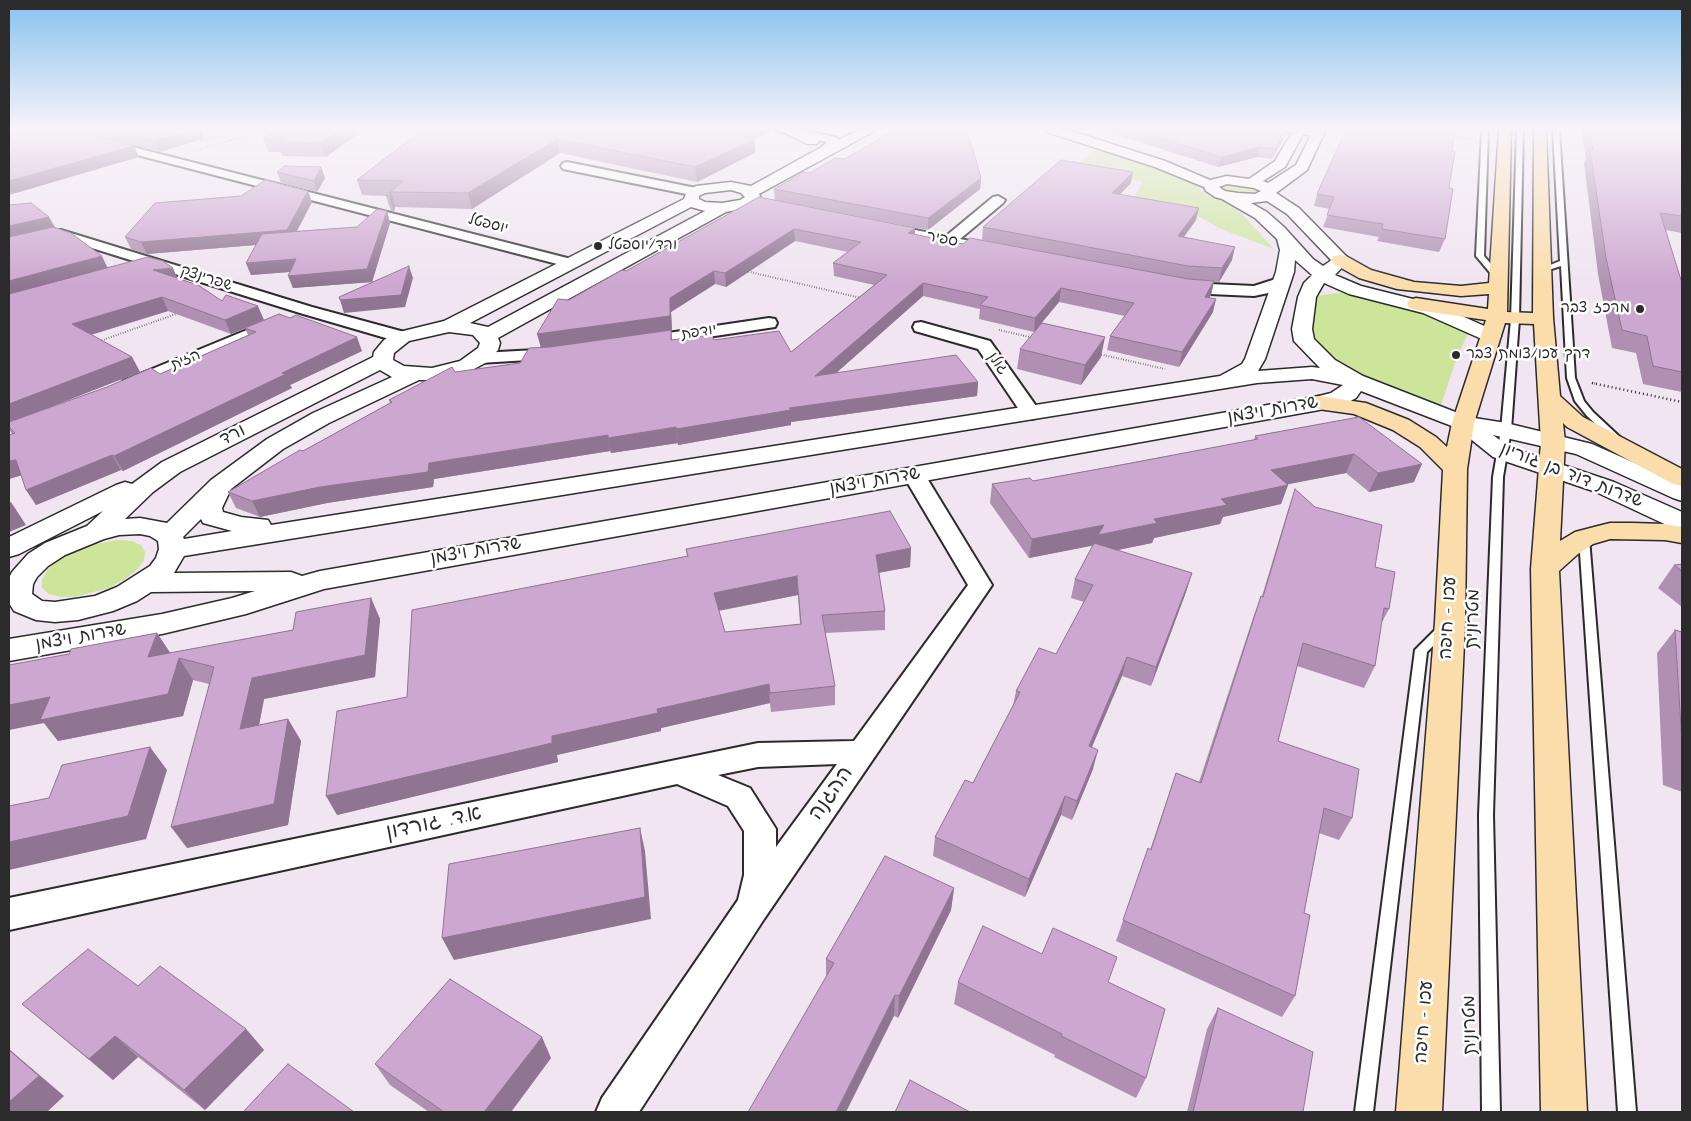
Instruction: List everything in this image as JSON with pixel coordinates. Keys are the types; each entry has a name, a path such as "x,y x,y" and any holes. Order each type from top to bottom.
{"highway":[{"name":"עכו - חיפה","path":"1419,1112 1450,622 1455,469 1463,423 1501,324 1495,216 1499,181"},
{"path":"1541,181 1543,318 1552,455 1544,569 1564,1112"},
{"path":"1340,260 1354,269 1378,279 1414,287 1461,291 1499,283"},
{"path":"1416,304 1501,324 1543,318"},
{"path":"1549,396 1575,422 1682,479"},
{"path":"1319,403 1358,408 1401,425 1428,442 1455,469"},
{"path":"1544,569 1568,548 1584,538 1610,531 1665,532 1682,535"}],"street":[{"name":"יוספטל","path":"252,181 570,263"},
{"path":"631,181 693,196 702,206 722,208 738,206 776,181"},
{"path":"449,326 693,196 731,181"},
{"path":"1202,181 1211,185 1214,191 1261,215 1278,230 1307,263 1322,275 1355,290 1416,304"},
{"path":"1211,185 1218,181"},
{"path":"1246,181 1251,182 1268,192 1293,211 1340,260"},
{"path":"1228,197 1248,199 1268,192 1283,181"},
{"path":"722,186 739,187 751,197 769,205"},
{"path":"948,241 998,200"},
{"path":"487,336 722,208"},
{"name":"ספיר","path":"872,226 1014,253"},
{"name":"שפרינצק","path":"9,247 61,234 157,262 306,310 402,337"},
{"path":"1222,383 1249,368 1255,360 1282,282 1288,250 1285,239"},
{"name":"שדרות דוד בן גוריון","path":"1340,260 1313,283 1307,297 1302,329 1304,341 1328,364 1355,380 1504,441 1552,455 1605,487 1682,522"},
{"path":"129,270 157,262"},
{"path":"1166,282 1234,291 1267,289 1282,282"},
{"path":"1307,297 1325,290 1355,290"},
{"name":"הזית","path":"116,391 306,310"},
{"name":"יודפת","path":"629,344 769,323"},
{"path":"480,358 488,350 490,343 487,336 479,330 449,326 433,328 402,337 391,344 384,352 383,360 388,367 399,372 415,374 450,370 480,358 572,351"},
{"name":"גולן","path":"921,327 984,345 1031,413"},
{"name":"ורד","path":"96,532 144,487 171,467 383,360"},
{"name":"שדרות ויצמן","path":"9,650 162,624 236,607 320,580 1319,403 1339,398 1348,393 1353,387 1355,380 1332,375 1292,373 313,527 171,543"},
{"name":"ורד","path":"145,583 160,572 169,560 171,543 220,485 275,444 321,418 415,374"},
{"path":"1128,398 1149,398 1158,401 1172,410 1176,415 1176,424 1164,431"},
{"path":"914,474 910,462 912,447 928,433 942,428"},
{"name":"שדרות דוד בן גוריון","path":"1552,455 1584,449 1609,458 1682,493"},
{"path":"9,548 171,467"},
{"name":"ההגנה","path":"616,1112 752,908 980,585 914,474"},
{"path":"220,485 209,508 212,517 240,525 313,527"},
{"path":"171,543 158,529 140,526 119,527 96,532 55,549 17,574 18,595 16,606 55,612 78,610 103,604 145,583 320,580"},
{"name":"א.ד. גורדון","path":"9,914 758,754 861,752"},
{"path":"678,772 739,797 760,830 760,875 752,908"}],"lane":[{"path":"1483,181 1480,256 1499,283"},
{"name":"מטרונית","path":"1491,1112 1486,815 1498,477 1504,441 1501,324 1515,181"},
{"path":"1559,181 1571,378 1580,401 1590,414 1617,439 1640,455"},
{"path":"1482,209 1495,216"},
{"path":"1542,270 1564,262"},
{"path":"1584,538 1628,1112"},
{"path":"1364,1112 1421,650 1450,622"}],"path":[{"path":"93,343 186,310"},
{"path":"1571,378 1682,402"}],"green space":[{"path":"1140,181 1188,181 1194,184 1208,196 1226,202 1242,214 1274,249 1221,229 1196,215 1131,202 1143,182"},
{"path":"1240,183 1259,191 1255,195 1230,194 1221,188 1224,184"},
{"path":"1335,293 1348,293 1408,307 1468,333 1456,360 1440,408 1367,380 1341,367 1311,341 1314,298"},
{"path":"118,540 132,541 141,545 145,552 144,560 137,570 125,579 109,588 74,597 60,597 49,594 42,588 42,580 47,570 57,561 86,546"}],"building":[{"path":"263,181 308,191 287,230 141,242 125,237 155,203 241,196"},
{"path":"403,181 487,181 468,193 391,192 389,196 386,196"},
{"path":"788,181 977,181 928,218 774,189"},
{"path":"1036,181 1124,181 1112,193 1199,208 1178,236 1235,247 1222,268 1188,266 983,227"},
{"path":"1323,181 1450,181 1449,188 1453,189 1445,239 1382,229 1383,224 1327,215 1334,197 1317,194"},
{"path":"1595,181 1682,181 1682,216 1660,213 1682,283 1682,372 1653,366 1647,336 1622,330 1606,258"},
{"path":"759,197 915,228 908,233 963,244 970,238 1188,279 1214,281 1205,297 1216,299 1182,352 1110,336 1134,303 1061,288 1035,318 980,305 988,297 923,283 815,376 956,355 978,382 789,408 791,410 676,429 676,427 608,438 608,435 429,463 428,472 320,487 252,501 228,492 300,450 303,451 392,402 389,400 452,367 455,372 520,363 529,348 550,347 671,330 671,340 712,335 714,340 779,331 791,352 887,275 833,263 861,242 794,229 725,273 714,271 670,298 670,316 537,334 558,299 569,300 622,270 626,271"},
{"path":"31,203 49,217 9,226 9,205"},
{"path":"377,209 387,211 367,269 288,276 296,259 246,263 262,234 357,227"},
{"path":"53,227 71,233 102,256 9,281 9,237"},
{"path":"148,257 163,261 173,268 153,270 198,285 222,301 226,295 258,306 225,320 162,297 72,324 132,357 9,404 9,294"},
{"path":"409,266 401,295 340,300 339,297"},
{"path":"279,314 290,318 296,315 357,337 282,373 286,374 114,456 112,455 26,490 16,460 9,461 9,435 15,433 9,427 9,422 107,387 151,368 160,374 256,332 245,328"},
{"path":"1042,323 1105,337 1085,365 1020,349"},
{"path":"1359,417 1422,464 1378,473 1354,454 1271,470 1288,485 1221,499 1227,505 1154,519 1157,523 1098,535 1104,525 1032,539 992,484 1030,478 1033,481 1258,439 1255,436"},
{"path":"1295,489 1315,507 1382,525 1375,567 1395,572 1389,609 1384,608 1375,666 1303,643 1278,741 1359,769 1352,818 1324,808 1304,913 1310,915 1295,996 1123,920 1148,848 1151,850 1176,773 1201,783 1261,596 1263,597"},
{"path":"890,511 911,548 876,555 885,611 822,615 835,686 770,693 769,684 657,709 658,713 552,736 552,743 326,796 337,711 407,697 412,610 688,556 686,549","holes":["797,576 801,624 725,632 714,593"]},
{"path":"1094,543 1192,573 1156,667 1127,657 1089,746 1098,750 1077,801 1065,796 1029,879 935,837 965,780 973,783 1020,692 1016,691 1039,648 1056,654 1093,585 1075,579"},
{"path":"1682,564 1682,571 1674,565"},
{"path":"371,598 365,655 252,678 240,729 288,719 274,804 171,827 214,667 179,658 168,694 40,720 50,697 9,705 9,665 69,654 71,649 157,633 148,657 293,630 296,612"},
{"path":"1675,630 1682,632 1682,743"},
{"path":"150,747 128,816 9,842 9,806 49,798 62,765"},
{"path":"640,828 645,897 442,938 449,864"},
{"path":"885,856 954,888 899,996 895,995 836,1112 748,1112 834,963 826,959"},
{"path":"983,926 1042,954 1053,928 1117,957 1108,982 1165,1009 1146,1078 958,982"},
{"path":"88,949 138,986 160,966 246,1029 184,1090 115,1036 89,1059 22,1004"},
{"path":"450,979 542,1037 484,1112 444,1112 375,1064"},
{"path":"1218,1008 1313,1052 1303,1112 1193,1112"},
{"path":"9,1050 39,1076 9,1102"},
{"path":"288,1064 354,1112 243,1112"},
{"path":"910,1080 970,1112 895,1112"}],"place":[{"name":"ורד/יוספטל","path":"598,246"},
{"name":"מרכז צבר","path":"1640,309"},
{"name":"דרך עכו/צומת צבר","path":"1456,355"}]}
